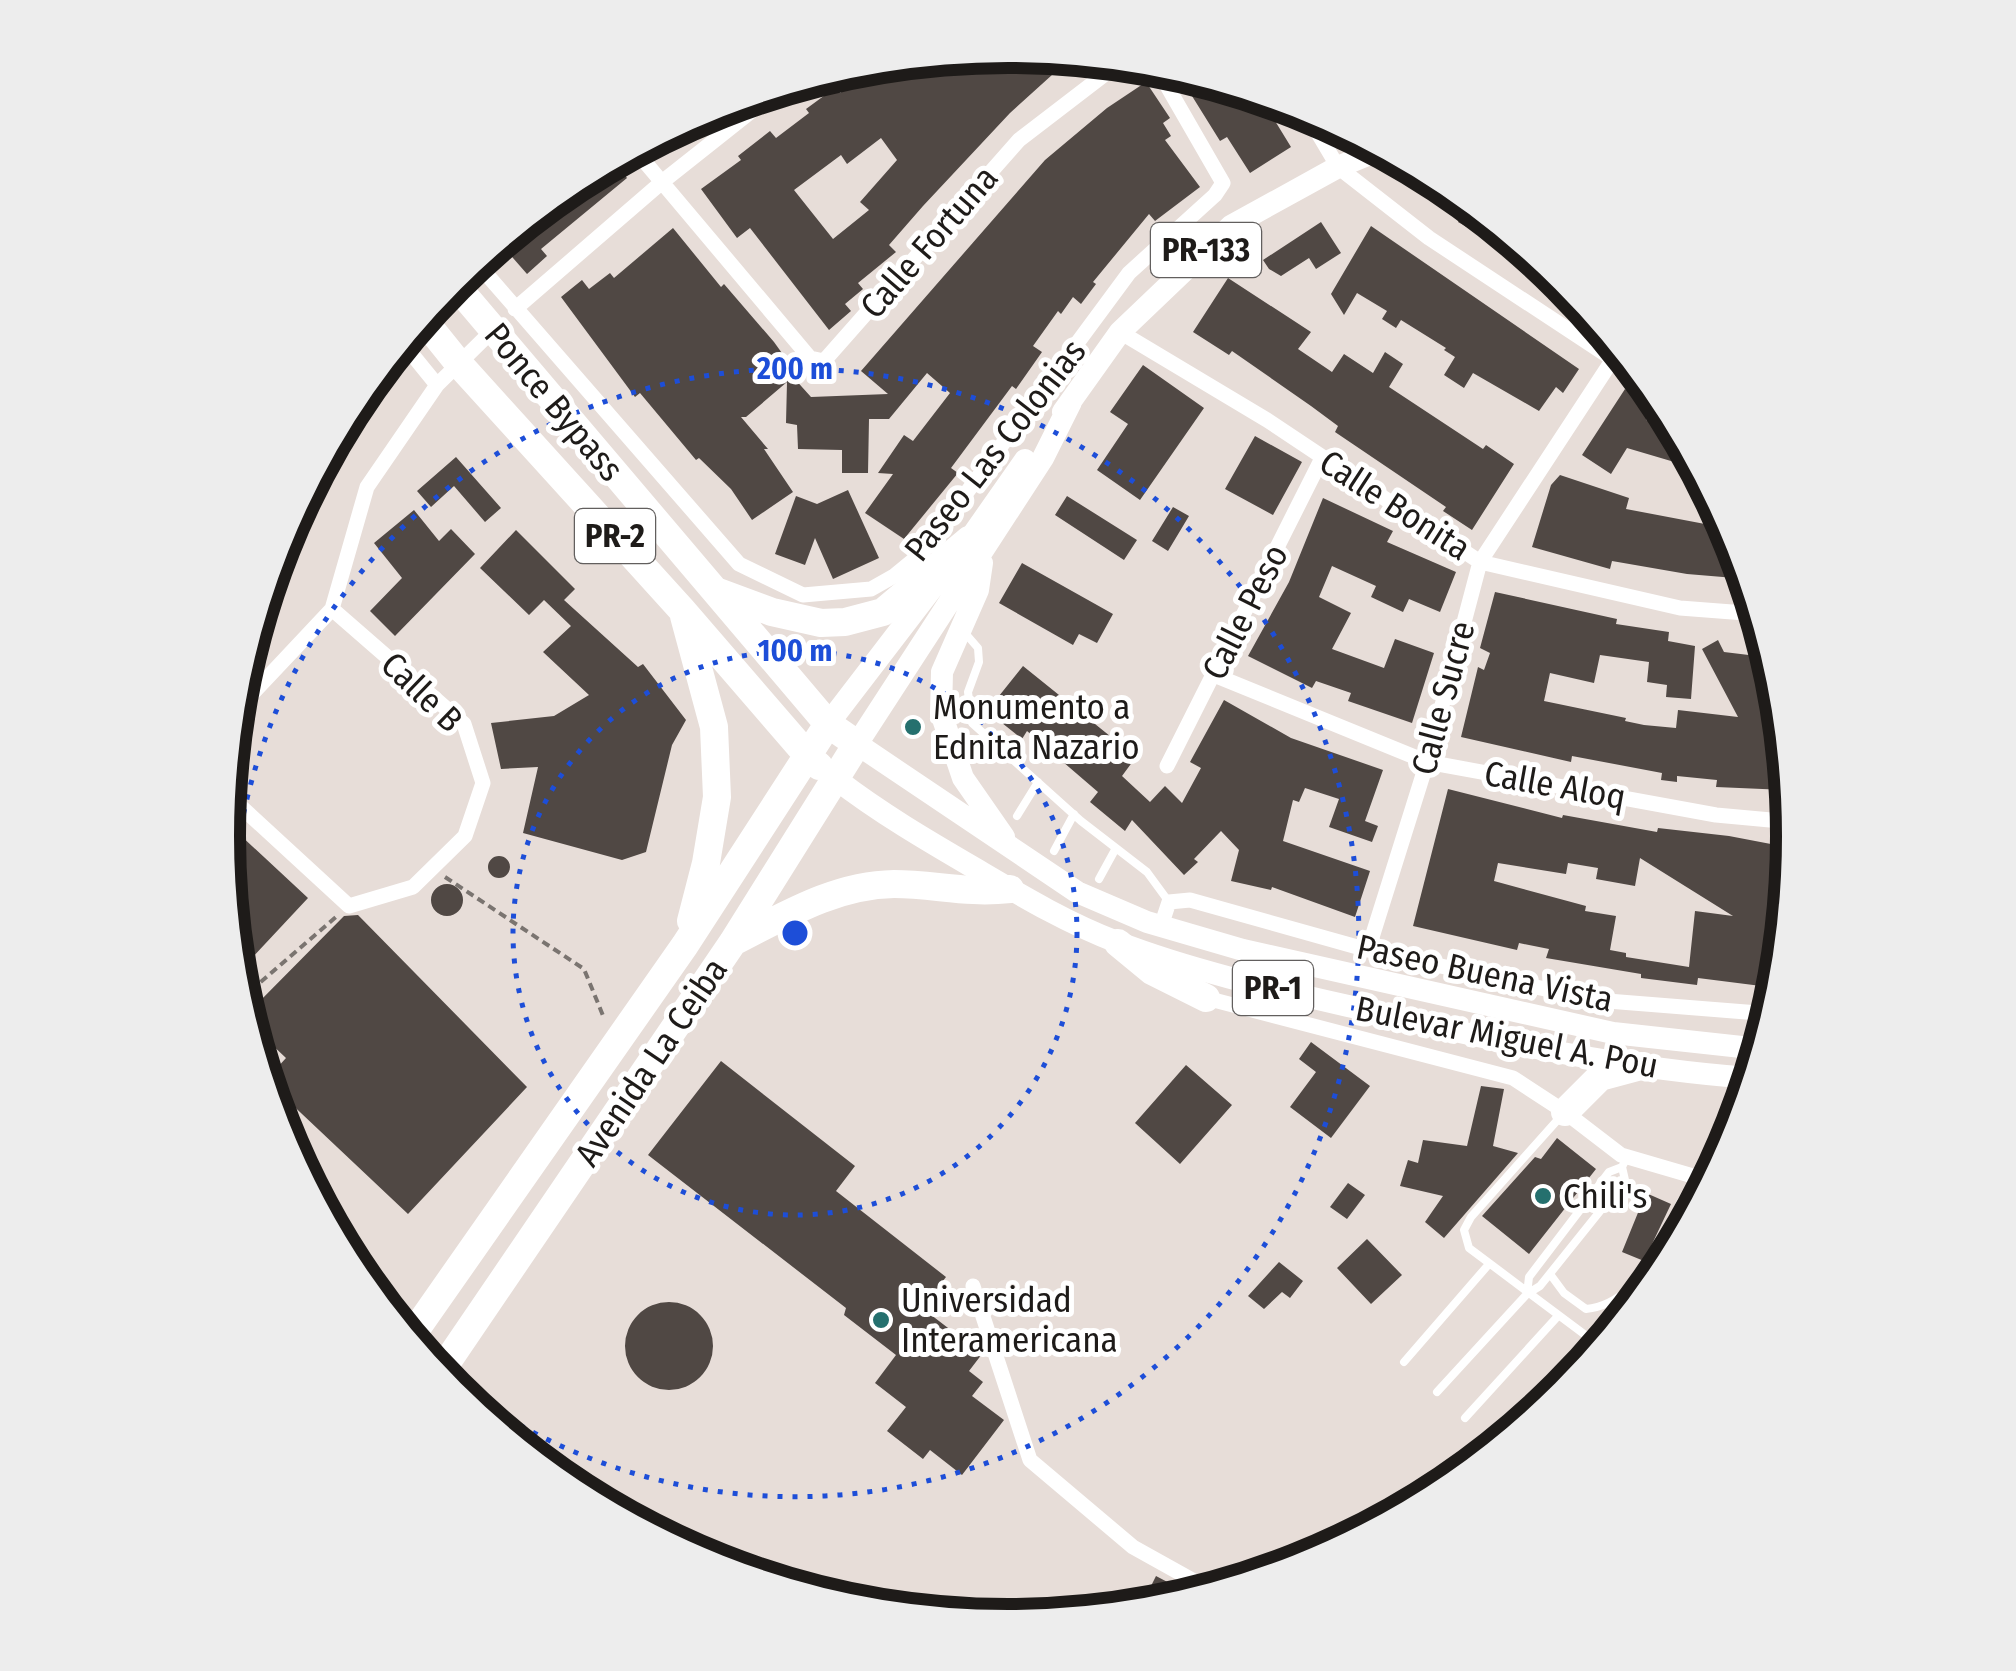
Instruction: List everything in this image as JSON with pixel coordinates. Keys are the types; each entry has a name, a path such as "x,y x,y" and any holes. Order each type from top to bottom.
{"highway":[{"name":"Ponce Bypass","path":"463,294 828,724 857,744"},
{"name":"Ponce Bypass","path":"431,329 808,756 836,779"},
{"path":"713,590 772,612 821,623 846,622 883,612 977,545"},
{"path":"682,610 714,726 717,797 706,863 685,945"},
{"name":"Avenida La Ceiba","path":"418,1326 685,945 828,724"},
{"name":"Avenida La Ceiba","path":"448,1361 733,942 857,744"},
{"path":"733,942 801,907 851,888 896,884 976,893 1010,889"},
{"path":"1118,942 1152,971 1206,998"},
{"path":"1565,1112 1600,1077 1640,1066"}],"main road":[{"name":"PR-133","path":"857,744 1032,449 1120,332 1231,226 1365,156"},
{"name":"PR-133","path":"828,724 977,545"},
{"path":"977,545 978,590 942,672 941,713 962,778 1014,852"},
{"name":"Bulevar Miguel A. Pou","path":"857,744 1078,892 1161,926 1243,950 1598,1030 1746,1048"},
{"name":"Bulevar Miguel A. Pou","path":"836,779 914,833 1010,889 1057,916 1118,942 1235,978 1502,1043 1640,1066 1737,1076"}],"street":[{"name":"Calle Fortuna","path":"643,160 810,358 824,362 1019,140 1105,74"},
{"name":"Paseo Las Colonias","path":"485,273 739,564 803,595 871,589 922,553 1129,273 1215,195 1223,183 1166,84"},
{"path":"516,309 662,182 750,112"},
{"path":"1318,133 1338,167 1429,238 1607,356"},
{"path":"254,692 332,609 368,488 437,385 493,330"},
{"name":"Calle Bonita","path":"1120,332 1267,420 1480,562 1680,608 1742,613"},
{"path":"411,353 437,385"},
{"name":"Calle Sucre","path":"1368,950 1426,762 1480,562 1611,361"},
{"name":"Calle Peso","path":"1167,766 1322,458"},
{"name":"Calle B","path":"332,609 464,724 483,783 465,836 414,888 350,906"},
{"name":"Calle Aloq","path":"1214,675 1426,762 1716,815 1775,820"},
{"path":"241,807 350,906"},
{"name":"Paseo Buena Vista","path":"1170,902 1190,900 1368,950 1595,1000 1755,1013"},
{"path":"1161,926 1170,902"},
{"path":"1206,998 1512,1078 1565,1112 1624,1162 1696,1178"},
{"path":"973,1286 1030,1460 1134,1548 1194,1580"}],"lane":[{"path":"962,630 978,648 980,662 968,692 972,723 1074,814 1147,872 1170,902"},
{"path":"1017,816 1038,782"},
{"path":"1054,851 1074,814"},
{"path":"1100,879 1116,848"},
{"path":"1565,1112 1471,1217 1464,1230 1469,1248 1589,1338"},
{"path":"1438,1392 1550,1274 1625,1180 1624,1162"},
{"path":"1527,1294 1528,1277 1609,1172 1624,1162"},
{"path":"1671,1223 1683,1201"},
{"path":"1404,1362 1489,1264"},
{"path":"1550,1274 1564,1293 1586,1309 1606,1308 1627,1289"},
{"path":"1465,1418 1558,1316"}],"path":[{"path":"432,869 584,968 615,1045"},
{"path":"255,985 350,906"}],"building":[{"path":"958,69 1059,69 1010,113 923,206 889,245 896,252 858,283 863,289 845,304 851,311 829,330 750,228 737,238 701,189 741,160 738,156 770,131 776,138 835,88 840,93 853,83 908,74","holes":["881,138 897,160 860,202 869,210 833,239 794,190 841,155 847,164"]},
{"path":"1146,82 1170,118 1163,123 1171,136 1165,140 1200,187 1155,221 1149,214 1093,282 1096,284 1081,304 1073,297 1061,314 1058,311 1033,346 1042,352 951,468 958,473 904,539 865,513 893,474 878,473 904,435 913,441 950,393 927,373 889,419 869,419 868,473 842,473 842,450 798,449 797,425 786,423 787,382 746,417 741,417 768,449 764,449 793,492 752,520 731,489 699,458 696,460 640,393 635,397 561,297 582,280 589,289 610,273 614,278 673,228 721,287 724,284 774,342 797,374 793,377 811,397 888,394 861,371 1045,160 1107,108"},
{"path":"1198,92 1271,114 1291,147 1250,173 1227,137 1220,141 1192,96"},
{"path":"622,171 627,178 541,249 547,256 527,274 508,253 540,226"},
{"path":"1413,184 1476,226 1499,245 1458,222 1461,217"},
{"path":"1321,222 1341,253 1316,269 1309,258 1281,276 1269,269 1263,260"},
{"path":"1371,226 1579,369 1563,393 1556,387 1539,411 1473,373 1464,388 1444,375 1455,357 1446,348 1401,320 1396,328 1382,319 1387,311 1357,293 1344,315 1331,294"},
{"path":"1228,278 1311,332 1298,349 1332,372 1344,354 1373,373 1385,352 1403,364 1389,387 1483,449 1486,445 1514,464 1472,530 1443,511 1446,507 1335,432 1338,426 1311,406 1232,351 1229,355 1193,332"},
{"path":"1143,365 1204,408 1140,500 1097,470 1128,424 1110,412"},
{"path":"1625,389 1647,409 1650,414 1646,420 1655,423 1679,463 1627,448 1611,474 1582,455"},
{"path":"1255,436 1302,462 1273,515 1225,489"},
{"path":"456,457 501,508 485,522 454,486 431,507 417,491"},
{"path":"1560,475 1629,498 1626,509 1705,524 1706,515 1731,578 1612,561 1610,569 1532,547 1551,485"},
{"path":"848,490 879,558 833,579 815,538 805,565 775,554 796,496 817,504"},
{"path":"1067,496 1137,540 1124,560 1055,515"},
{"path":"1323,498 1393,531 1387,542 1456,572 1440,612 1409,599 1403,612 1371,597 1376,586 1332,566 1319,597 1351,613 1332,649 1384,668 1395,639 1434,653 1412,723 1348,701 1351,693 1316,681 1312,688 1248,656 1289,582"},
{"path":"1173,507 1189,516 1168,551 1152,541"},
{"path":"414,510 439,541 451,529 475,554 395,636 370,611 402,578 374,543"},
{"path":"516,530 575,589 564,600 638,667 643,664 686,720 672,745 646,852 622,860 523,833 538,767 501,769 491,723 554,716 589,695 543,652 571,626 544,600 529,615 480,568"},
{"path":"1022,563 1113,614 1097,643 1079,634 1073,645 999,603"},
{"path":"1495,592 1617,619 1616,624 1669,632 1668,641 1695,646 1691,699 1666,697 1667,685 1647,682 1649,662 1600,655 1594,683 1550,673 1544,701 1644,725 1676,728 1678,710 1738,717 1702,649 1718,640 1724,652 1754,656 1774,789 1716,787 1717,780 1677,776 1677,782 1661,780 1662,773 1572,756 1571,762 1461,737 1478,667 1484,670 1490,653 1480,648"},
{"path":"1023,666 1136,757 1122,776 1150,802 1165,786 1182,803 1201,768 1190,762 1224,700 1291,738 1383,770 1365,821 1378,826 1372,842 1329,827 1339,799 1305,788 1299,802 1293,800 1283,841 1370,871 1355,917 1272,887 1271,890 1231,881 1239,850 1221,831 1184,875 1132,820 1125,831 1090,802 1098,792 1027,731 1022,739 987,711"},
{"path":"1448,789 1562,818 1563,815 1657,832 1658,828 1776,845 1761,986 1698,978 1697,985 1641,978 1641,974 1546,958 1549,949 1519,943 1517,950 1413,926","holes":["1640,858 1733,916 1695,911 1689,967 1626,957 1626,953 1610,950 1616,916 1585,911 1586,906 1494,881 1498,863 1566,874 1568,863 1598,868 1596,879 1635,886"]},
{"path":"240,835 308,898 251,959"},
{"path":"499,856 507,859 507,875 499,878 491,875 488,867 491,859"},
{"path":"447,884 458,889 463,900 458,911 447,916 436,911 431,900 436,889"},
{"path":"358,915 527,1087 408,1214 288,1100 277,1068 286,1058 268,1041 259,1002 344,916"},
{"path":"1311,1042 1370,1086 1331,1138 1290,1107 1316,1072 1299,1059"},
{"path":"721,1061 855,1166 836,1191 946,1277 922,1308 982,1354 969,1371 983,1382 972,1396 1004,1420 962,1475 930,1450 923,1459 887,1431 906,1407 875,1383 896,1355 844,1315 846,1308 648,1155"},
{"path":"1186,1065 1232,1105 1180,1164 1135,1123"},
{"path":"1481,1086 1504,1089 1493,1146 1518,1153 1444,1238 1425,1222 1443,1196 1400,1186 1408,1160 1418,1163 1423,1140 1467,1146"},
{"name":"Chili's","path":"1557,1138 1596,1169 1529,1254 1482,1216 1535,1157 1541,1159"},
{"path":"1348,1183 1365,1195 1347,1219 1330,1207"},
{"path":"1646,1193 1671,1204 1644,1261 1622,1252"},
{"path":"1367,1239 1402,1275 1371,1304 1337,1268"},
{"path":"1279,1262 1303,1281 1290,1298 1282,1292 1264,1309 1248,1296"},
{"path":"669,1302 686,1305 700,1315 710,1329 710,1363 700,1377 686,1387 669,1390 652,1387 638,1377 628,1363 625,1346 628,1329 638,1315 652,1305"},
{"path":"1156,1576 1173,1585 1158,1589 1149,1590"}],"place":[{"name":"Monumento a Ednita Nazario","path":"913,727"},
{"name":"Chili's","path":"1543,1196"},
{"name":"Universidad Interamericana","path":"881,1320"}]}
